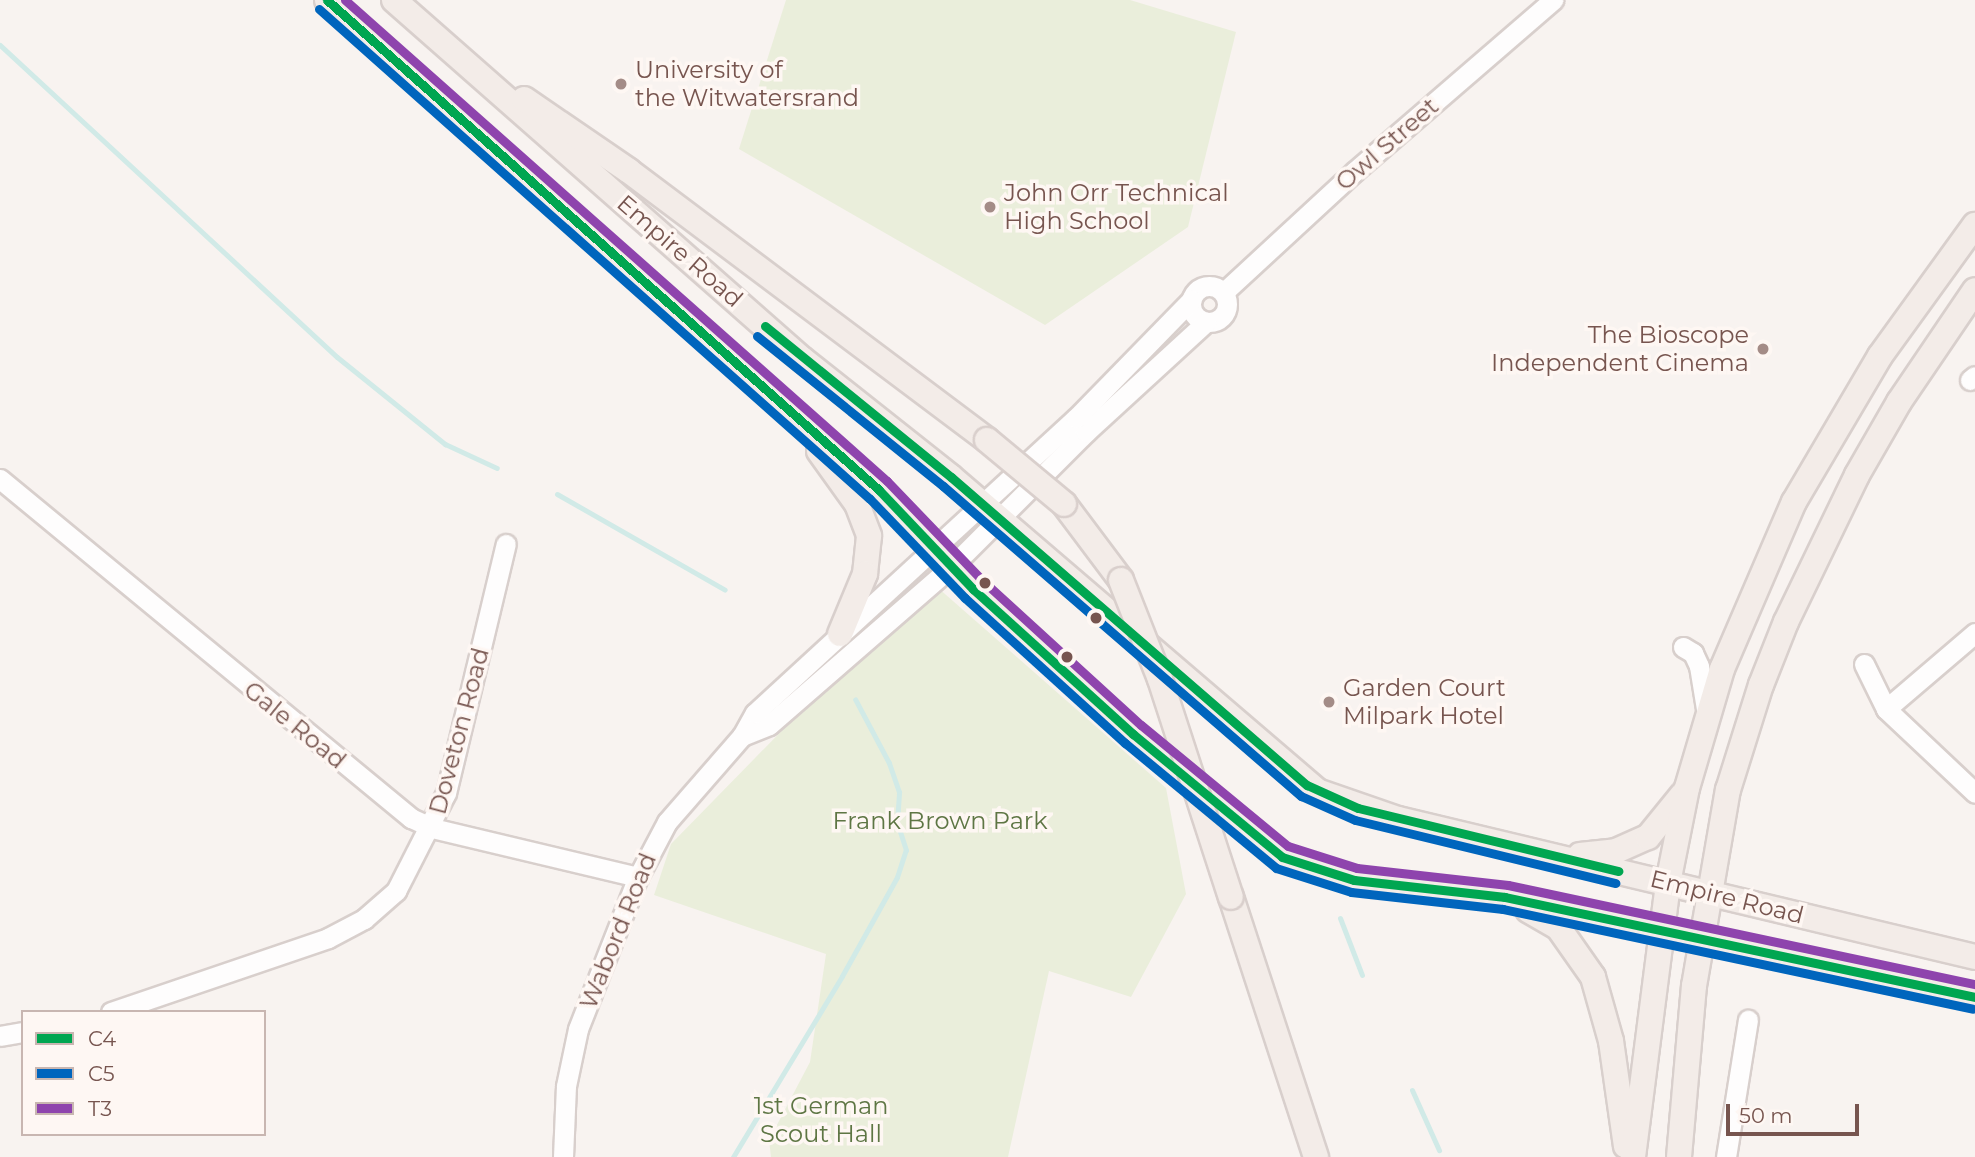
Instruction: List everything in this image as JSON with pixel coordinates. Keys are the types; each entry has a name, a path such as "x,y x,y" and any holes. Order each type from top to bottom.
{"main road":[{"name":"Empire Road","path":"327,0 878,490 952,566 1133,734 1282,857 1353,880 1505,897 1704,942 1975,997"},
{"name":"Empire Road","path":"394,0 802,359 864,404 1317,791 1358,808 1975,957"},
{"path":"497,90 533,103 565,124 987,440 1064,503 1121,580 1160,679 1316,1157"},
{"path":"1633,1157 1668,883 1687,788 1707,716 1737,633 1794,502 1880,356 1975,225"},
{"path":"1679,1157 1689,1032 1728,790 1786,622 1863,464 1899,402 1975,290"},
{"path":"791,415 857,503 867,529 864,574 840,634"},
{"path":"1562,857 1616,851 1648,837 1687,788"},
{"path":"1505,897 1558,928 1593,976 1611,1041 1628,1157"}],"street":[{"name":"Owl Street","path":"1224,292 1354,171 1553,0"},
{"path":"934,547 1076,418 1203,286 1214,286 1224,292 1226,313 1206,322 1086,432 952,566"},
{"path":"1191,300 1196,316 1206,322"},
{"name":"Gale Road","path":"0,479 374,790 432,828 638,877"},
{"name":"Doveton Road","path":"117,1010 328,938 364,919 396,891 432,828 469,709 506,544"},
{"name":"Wabord Road","path":"563,1157 566,1086 572,1051 638,877 667,822 742,736 755,713 934,547"},
{"name":"Wabord Road","path":"742,736 769,725 952,566"},
{"path":"1886,709 1975,633"},
{"path":"1683,647 1693,653 1699,666 1707,716"},
{"path":"1864,664 1886,709 1975,793"},
{"path":"1726,1157 1748,1020"},
{"path":"0,1036 21,1032"}],"green space":[{"name":"John Orr Technical High School","path":"786,0 1130,0 1236,32 1188,227 1045,325 739,149"},
{"name":"Frank Brown Park","path":"929,580 1166,788 1186,894 1131,997 1049,971 1008,1157 771,1157 769,1140 810,1062 826,954 654,895 671,844"}],"waterway":[{"path":"0,45 337,357 445,444 497,468"},
{"path":"557,494 725,590"},
{"path":"733,1157 842,976 897,877 906,850 897,822 899,792 889,763 855,699"},
{"path":"1340,918 1362,975"},
{"path":"1412,1090 1439,1150"}],"transit line":[{"name":"C4","path":"327,0 879,490 973,589 1133,734 1282,857 1354,880 1505,897 1975,997"},
{"name":"T3","path":"345,0 887,481 982,580 1141,725 1288,846 1357,868 1508,885 1975,984"},
{"name":"C5","path":"319,9 870,499 965,598 1125,743 1276,868 1351,892 1503,909 1972,1009"},
{"name":"C4","path":"765,326 951,477 1307,785 1358,808 1619,871"},
{"name":"C5","path":"757,336 943,486 1301,796 1355,820 1616,883"}],"place":[{"name":"University of the Witwatersrand","path":"621,84"},
{"name":"John Orr Technical High School","path":"990,207"},
{"name":"The Bioscope Independent Cinema","path":"1763,349"},
{"name":"Garden Court Milpark Hotel","path":"1329,702"}],"park label":[{"name":"1st German Scout Hall","path":"821,1120"}]}
